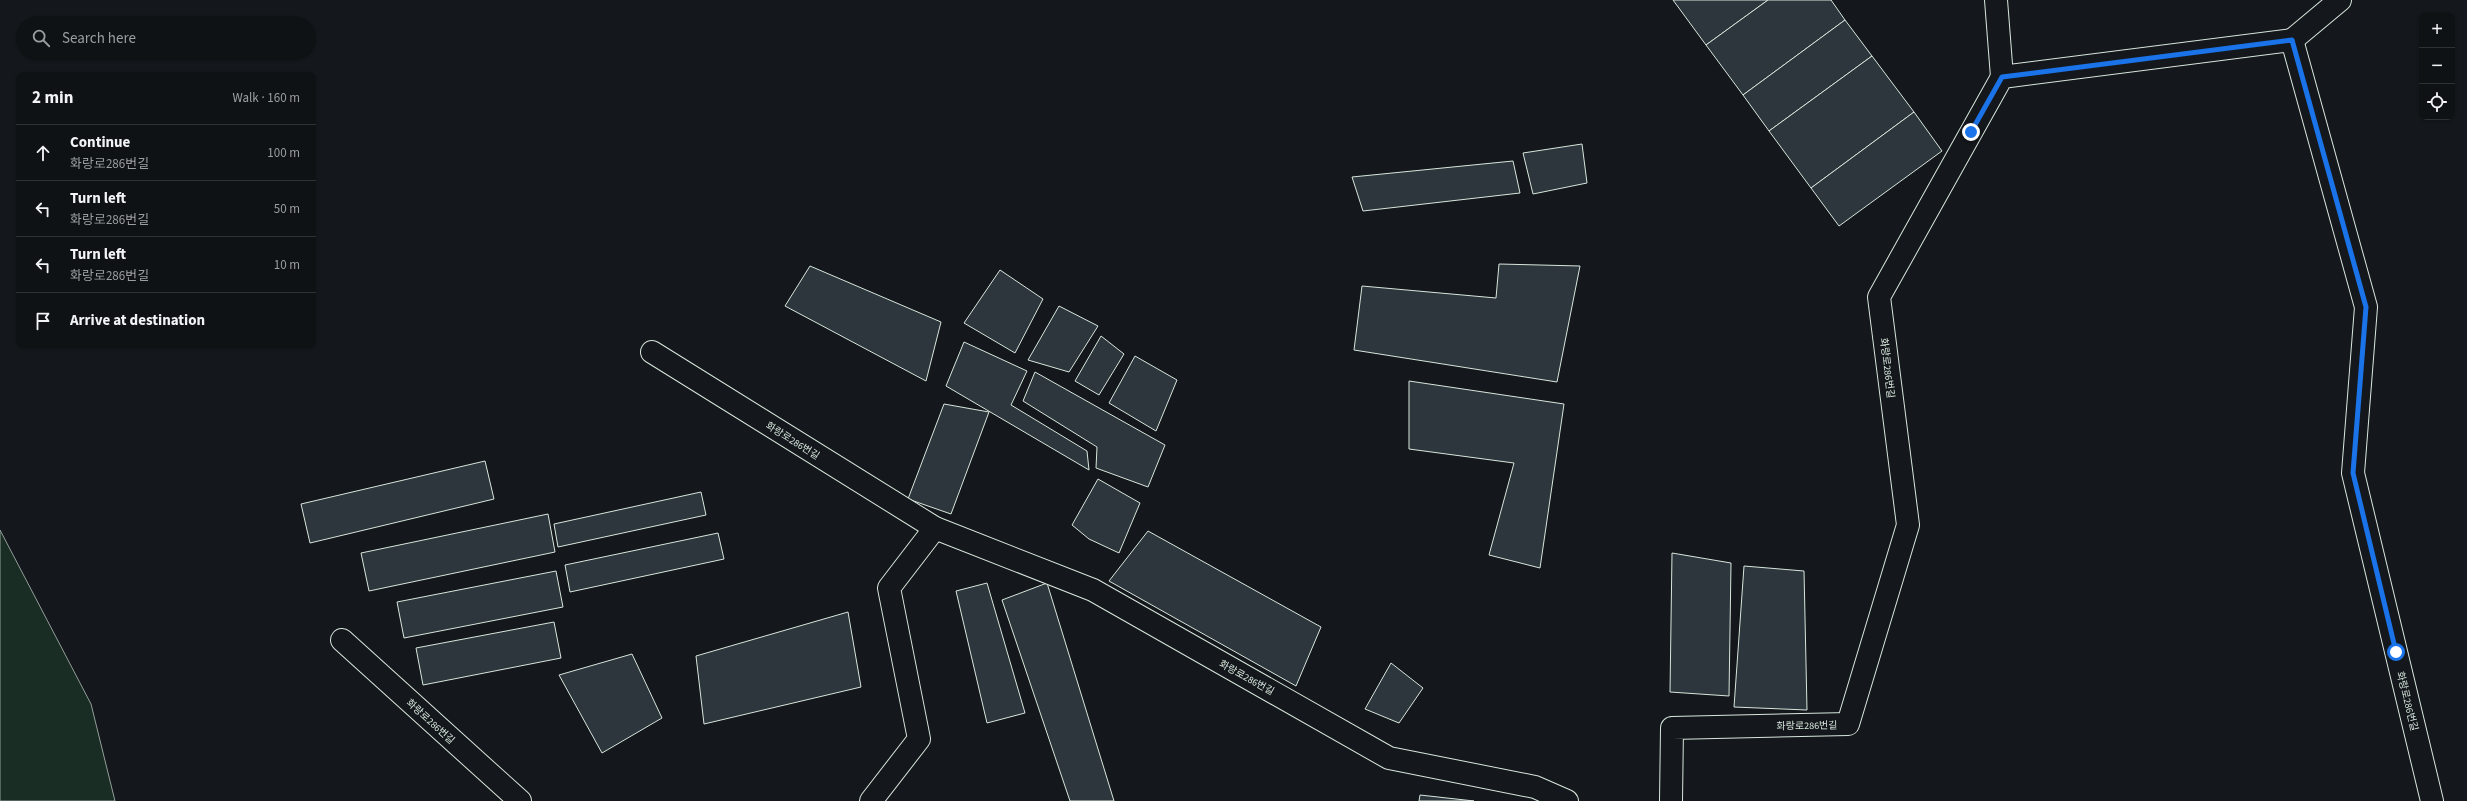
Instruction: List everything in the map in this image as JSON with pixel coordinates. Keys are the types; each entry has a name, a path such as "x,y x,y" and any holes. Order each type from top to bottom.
{"street":[{"path":"1996,0 2002,77 2292,40 2340,0"},
{"name":"화랑로286번길","path":"2292,40 2366,307 2353,473 2432,801"},
{"name":"화랑로286번길","path":"1670,801 1672,728 1848,724 1908,525 1879,297 2002,77"},
{"name":"화랑로286번길","path":"652,352 935,528 1093,590 1389,758 1535,787 1567,801"},
{"path":"871,801 919,739 889,588 935,528"},
{"name":"화랑로286번길","path":"342,640 520,801"}],"green space":[{"path":"0,530 91,704 115,801 0,801"}],"building":[{"path":"1673,0 1768,0 1706,45"},
{"path":"1768,0 1831,0 1845,20 1743,95 1706,45"},
{"path":"1845,20 1872,56 1769,131 1743,95"},
{"path":"1872,56 1914,112 1811,188 1769,131"},
{"path":"1914,112 1942,151 1839,226 1811,188"},
{"path":"1582,144 1587,183 1533,194 1523,153"},
{"path":"1513,161 1520,193 1363,211 1352,177"},
{"path":"1499,264 1580,266 1557,382 1354,350 1362,286 1496,298"},
{"path":"810,266 941,322 926,381 785,306"},
{"path":"1000,270 1043,299 1015,353 964,323"},
{"path":"1059,306 1098,326 1069,372 1028,360"},
{"path":"1101,336 1124,354 1099,395 1075,381"},
{"path":"964,342 1027,371 1011,405 1087,451 1089,470 946,386"},
{"path":"1135,356 1177,380 1156,431 1109,403"},
{"path":"1035,372 1165,445 1148,487 1096,468 1097,447 1023,401"},
{"path":"1409,381 1564,404 1540,568 1489,555 1514,463 1409,449"},
{"path":"944,404 989,412 951,514 908,499"},
{"path":"485,461 494,499 310,543 301,504"},
{"path":"1098,479 1140,503 1119,553 1089,539 1072,525"},
{"path":"701,492 706,515 558,547 554,524"},
{"path":"548,514 555,552 369,591 361,553"},
{"path":"1148,531 1321,627 1296,686 1109,581"},
{"path":"718,533 724,559 570,592 565,565"},
{"path":"1672,553 1731,563 1729,696 1670,692"},
{"path":"1744,566 1804,571 1807,710 1734,707"},
{"path":"556,571 563,607 404,638 397,602"},
{"path":"987,583 1025,713 987,723 956,591"},
{"path":"1047,583 1114,801 1070,801 1002,600"},
{"path":"848,612 861,687 704,724 696,656"},
{"path":"554,622 561,658 423,685 416,648"},
{"path":"632,654 662,718 602,753 559,675"},
{"path":"1391,663 1423,688 1399,723 1365,709"},
{"path":"1420,795 1474,801 1419,801"}],"route":[{"path":"1971,132 2002,77 2292,40 2366,307 2353,473 2396,652"}]}
